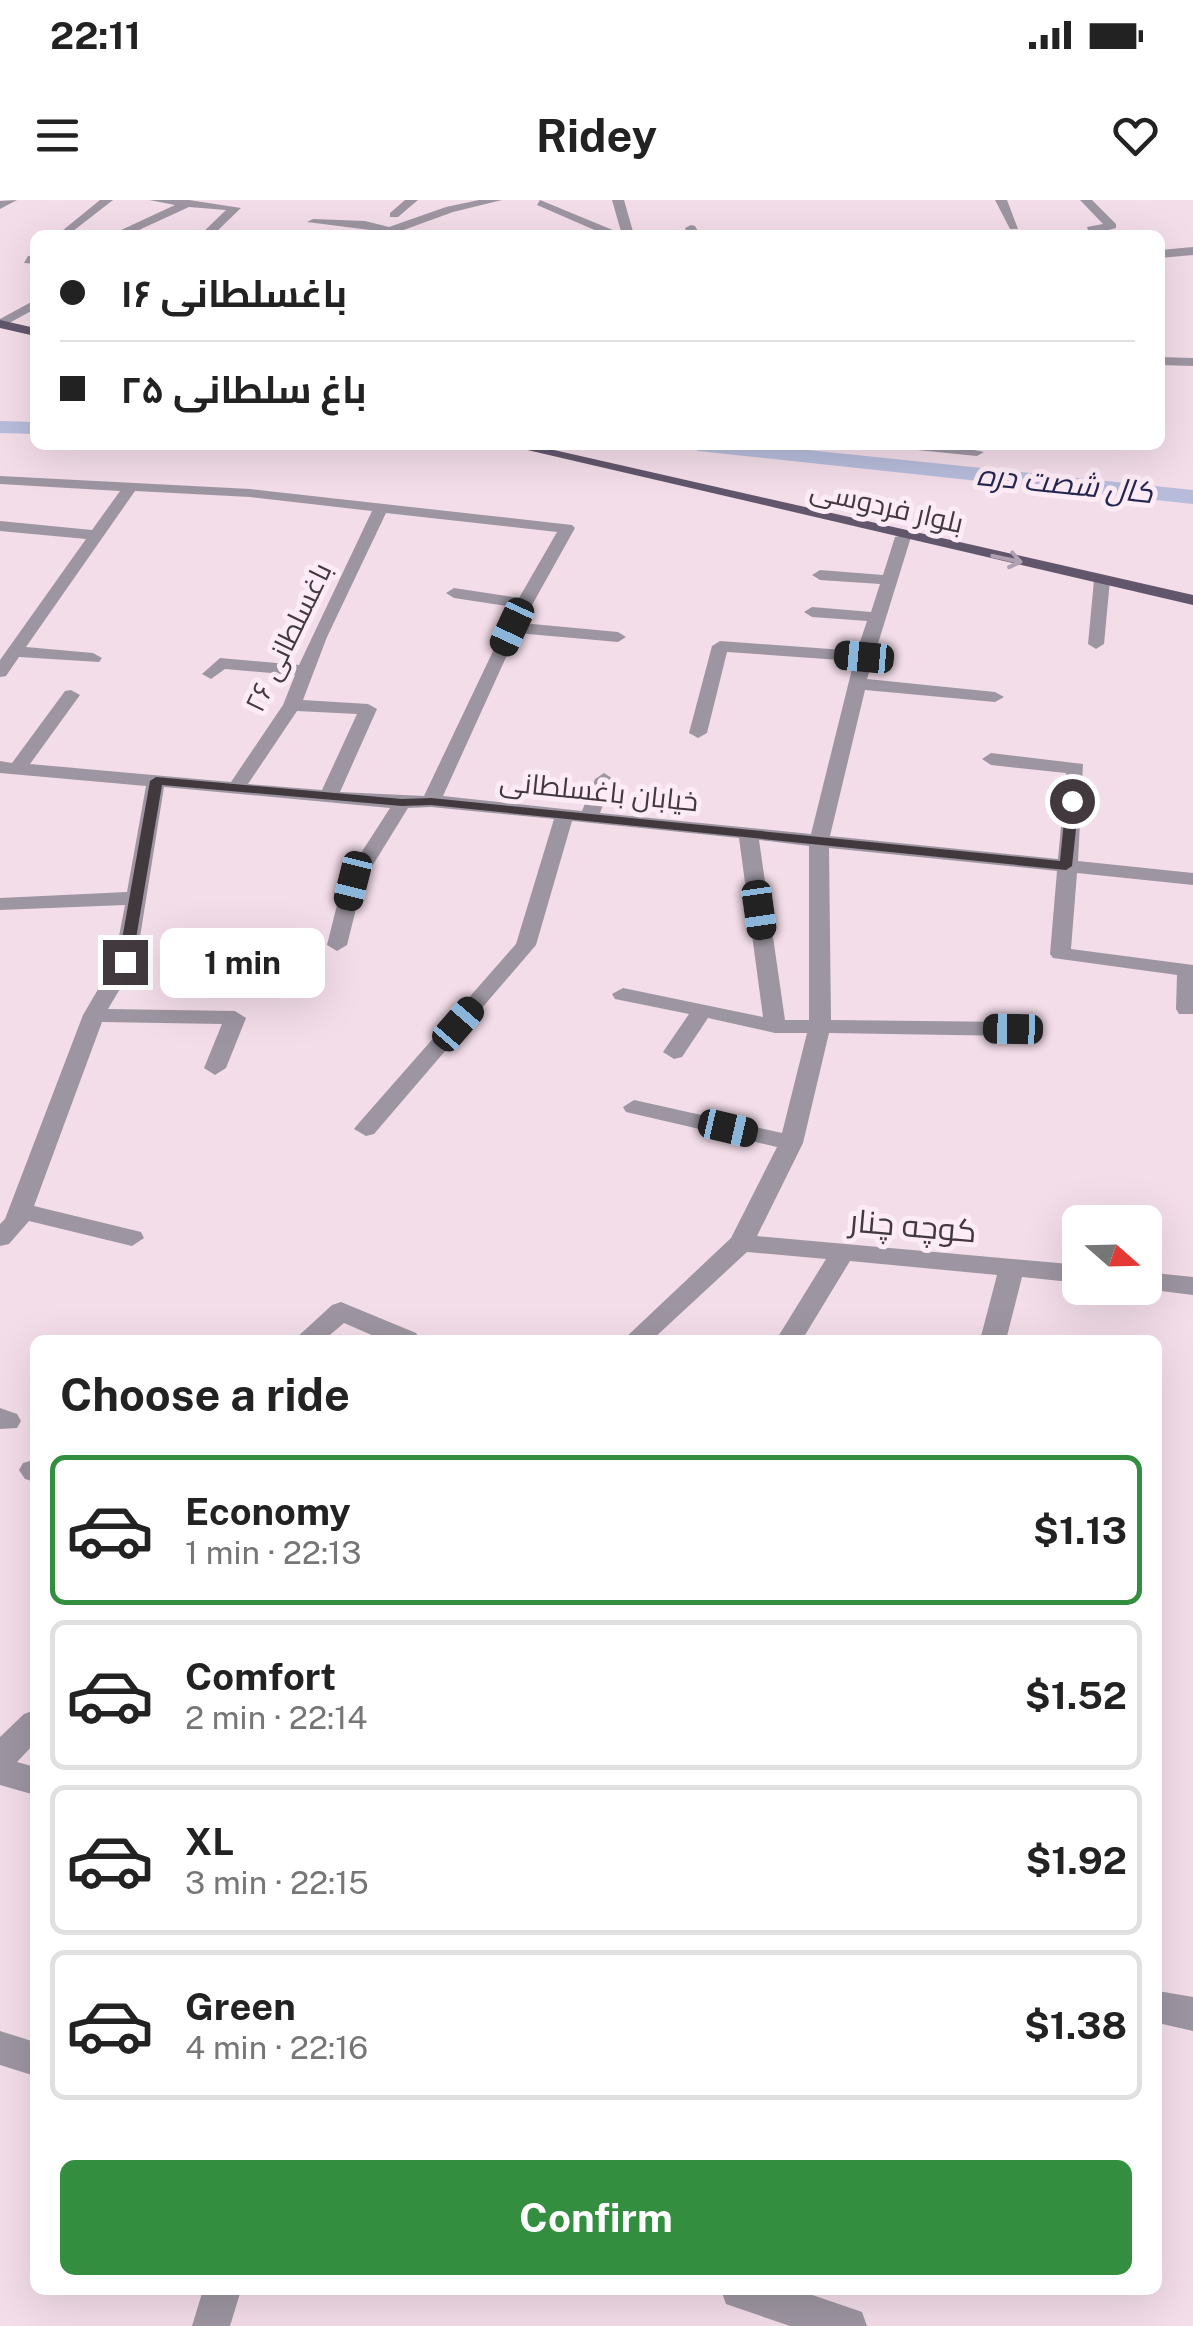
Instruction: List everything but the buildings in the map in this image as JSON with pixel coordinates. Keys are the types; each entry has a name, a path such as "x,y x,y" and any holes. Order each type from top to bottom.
{"main road":[{"path":"0,324 30,331"},
{"path":"0,340 30,346"},
{"name":"بلوار فردوسی","path":"535,450 1193,600"},
{"name":"بلوار فردوسی","path":"566,450 1193,584"}],"street":[{"path":"0,206 11,200"},
{"path":"67,230 107,200"},
{"path":"155,200 236,208 212,230"},
{"path":"394,215 412,200"},
{"path":"394,230 496,200"},
{"path":"618,200 627,230"},
{"path":"1001,200 1014,227"},
{"path":"1086,200 1112,226 1092,230"},
{"path":"129,230 191,202"},
{"path":"432,217 510,202"},
{"path":"540,203 604,230"},
{"path":"313,222 365,224 378,230"},
{"path":"1165,254 1193,251"},
{"path":"0,324 30,307"},
{"path":"1165,362 1193,362"},
{"path":"957,450 977,452"},
{"path":"0,480 132,485 382,506 567,528 512,627 431,801"},
{"path":"0,672 132,485"},
{"name":"باغسلطانی ۲۶","path":"236,788 292,705 382,506"},
{"path":"0,526 96,535"},
{"path":"641,1335 741,1243 791,1142 820,1025 820,840 864,657 903,536"},
{"path":"820,575 888,580"},
{"path":"1096,644 1102,580"},
{"path":"454,593 524,604"},
{"path":"812,612 876,618"},
{"path":"512,627 618,637"},
{"path":"698,734 720,646 864,657"},
{"path":"14,650 92,658"},
{"path":"211,674 220,663 306,671"},
{"path":"860,684 995,697"},
{"path":"8,768 71,695"},
{"path":"292,705 368,710 330,796"},
{"path":"990,758 1076,768 1060,954 1188,970 1187,1009"},
{"name":"خیابان باغسلطانی","path":"8,768 402,803 431,801 1193,879"},
{"path":"588,819 604,779"},
{"path":"0,1238 16,1223 94,1015 125,962 156,781"},
{"path":"337,945 353,881 402,803"},
{"path":"366,1129 526,945 564,817"},
{"path":"748,833 775,1026"},
{"path":"0,904 136,898"},
{"path":"623,994 775,1026 1013,1029"},
{"path":"674,1052 703,1010"},
{"path":"94,1015 235,1018 215,1068"},
{"path":"634,1107 791,1142"},
{"path":"20,1211 132,1238"},
{"name":"کوچه چنار","path":"741,1243 1062,1272"},
{"path":"793,1335 843,1252"},
{"path":"994,1335 1012,1267"},
{"path":"1162,1283 1193,1286"},
{"path":"313,1335 341,1311 396,1335"},
{"path":"0,1758 30,1728"},
{"path":"0,1771 30,1780"},
{"path":"1162,2007 1193,2014"},
{"path":"0,2048 30,2057"},
{"path":"211,2326 220,2295"},
{"path":"758,2295 829,2315"}],"waterway":[{"name":"کال شصت دره","path":"0,427 30,428"},
{"name":"کال شصت دره","path":"746,450 1193,497"}],"route":[{"path":"125,962 156,781 402,803 431,801 1066,866 1072,801"}]}
